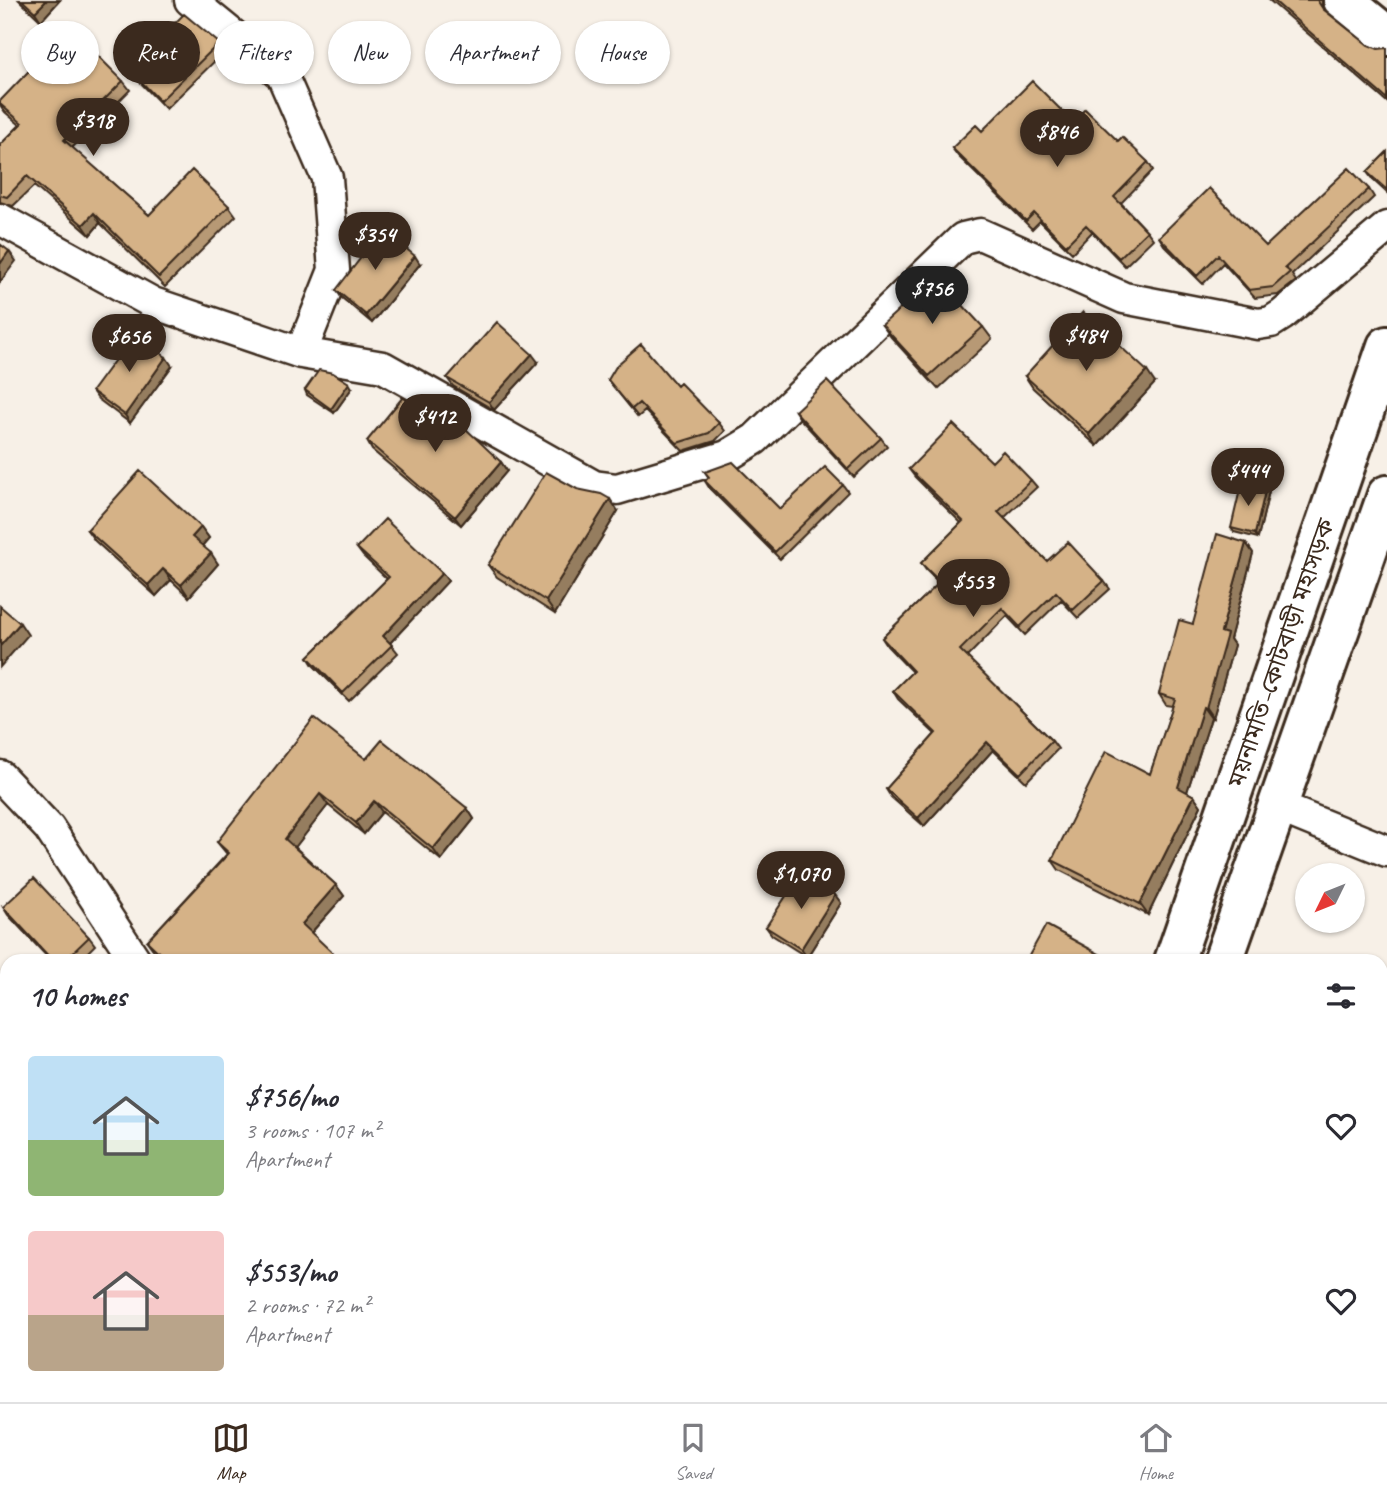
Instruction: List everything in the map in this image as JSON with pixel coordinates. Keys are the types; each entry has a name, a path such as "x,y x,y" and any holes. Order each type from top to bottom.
{"main road":[{"path":"1343,0 1387,36"},
{"name":"ময়নামতি–কোটবাড়ী মহাসড়ক","path":"1176,954 1387,346"},
{"name":"ময়নামতি–কোটবাড়ী মহাসড়ক","path":"1226,954 1387,495"}],"street":[{"path":"190,0 282,75 327,178 334,270 301,353"},
{"path":"0,219 153,303 301,353 383,368 594,486 617,489 727,456 755,439 963,238 980,234 1124,298 1258,324 1271,322 1282,315 1387,227"},
{"path":"0,776 50,828 131,954"},
{"path":"1279,807 1387,851"}],"building":[{"path":"22,0 47,0 35,12"},
{"path":"1273,0 1317,0 1323,9 1368,45 1378,49 1387,48 1387,99"},
{"path":"184,14 192,21 177,21"},
{"path":"200,27 214,39 214,48 200,62"},
{"path":"99,57 113,71 113,84 120,84 64,140 149,215 192,170 229,206 159,277 94,213 83,225 27,176 7,197 0,195 0,145 22,123 0,104 21,79 21,84 99,84"},
{"path":"1032,81 1073,122 1085,109 1118,141 1122,137 1148,162 1114,197 1147,231 1119,258 1086,225 1066,245 1034,213 1026,221 952,148 976,125 982,131"},
{"path":"144,84 177,84 160,101"},
{"path":"1387,152 1387,190 1367,172"},
{"path":"1349,168 1369,189 1285,268 1290,272 1273,287 1249,290 1218,255 1197,276 1159,237 1209,188 1266,246"},
{"path":"383,229 415,256 366,315 336,290"},
{"path":"0,244 9,251 0,264"},
{"path":"936,276 983,327 929,376 882,325"},
{"path":"1083,312 1147,371 1089,434 1025,376"},
{"path":"497,322 532,354 489,402 447,378"},
{"path":"134,334 166,357 125,415 92,391"},
{"path":"641,344 677,386 680,383 719,423 709,433 677,443 639,403 632,409 608,380 617,365"},
{"path":"319,370 333,373 349,383 331,409 305,390"},
{"path":"827,381 881,438 848,469 795,411"},
{"path":"403,397 418,410 423,404 465,428 501,462 455,517 367,441"},
{"path":"953,424 992,462 1003,451 1031,480 998,512 1047,561 1068,542 1104,581 1073,610 1056,592 1020,627 1002,608 960,650 1052,741 1020,774 987,742 918,818 886,789 936,733 893,691 913,671 882,638 940,582 921,563 963,521 909,469"},
{"path":"733,462 780,509 825,467 843,485 775,552 705,481 709,477 705,472"},
{"path":"140,471 201,527 192,537 211,553 181,585 163,569 148,585 87,530"},
{"path":"546,472 577,489 601,494 610,499 546,601 488,565"},
{"path":"1242,481 1266,487 1255,534 1231,528"},
{"path":"385,519 442,573 383,636 392,645 343,693 308,657 389,577 357,548"},
{"path":"1217,534 1246,543 1221,632 1227,634 1206,708 1203,707 1178,787 1194,796 1140,904 1052,860 1106,751 1150,774 1175,699 1159,694 1179,620 1193,624"},
{"path":"0,606 20,623 0,646"},
{"path":"314,718 366,759 382,740 467,808 433,849 374,801 356,823 320,794 285,839 336,885 302,924 334,954 161,954 147,941 229,853 217,842"},
{"path":"801,873 835,895 801,949 766,927"},
{"path":"34,878 89,937 71,954 47,954 3,907"},
{"path":"1046,925 1099,954 1030,954"}]}
